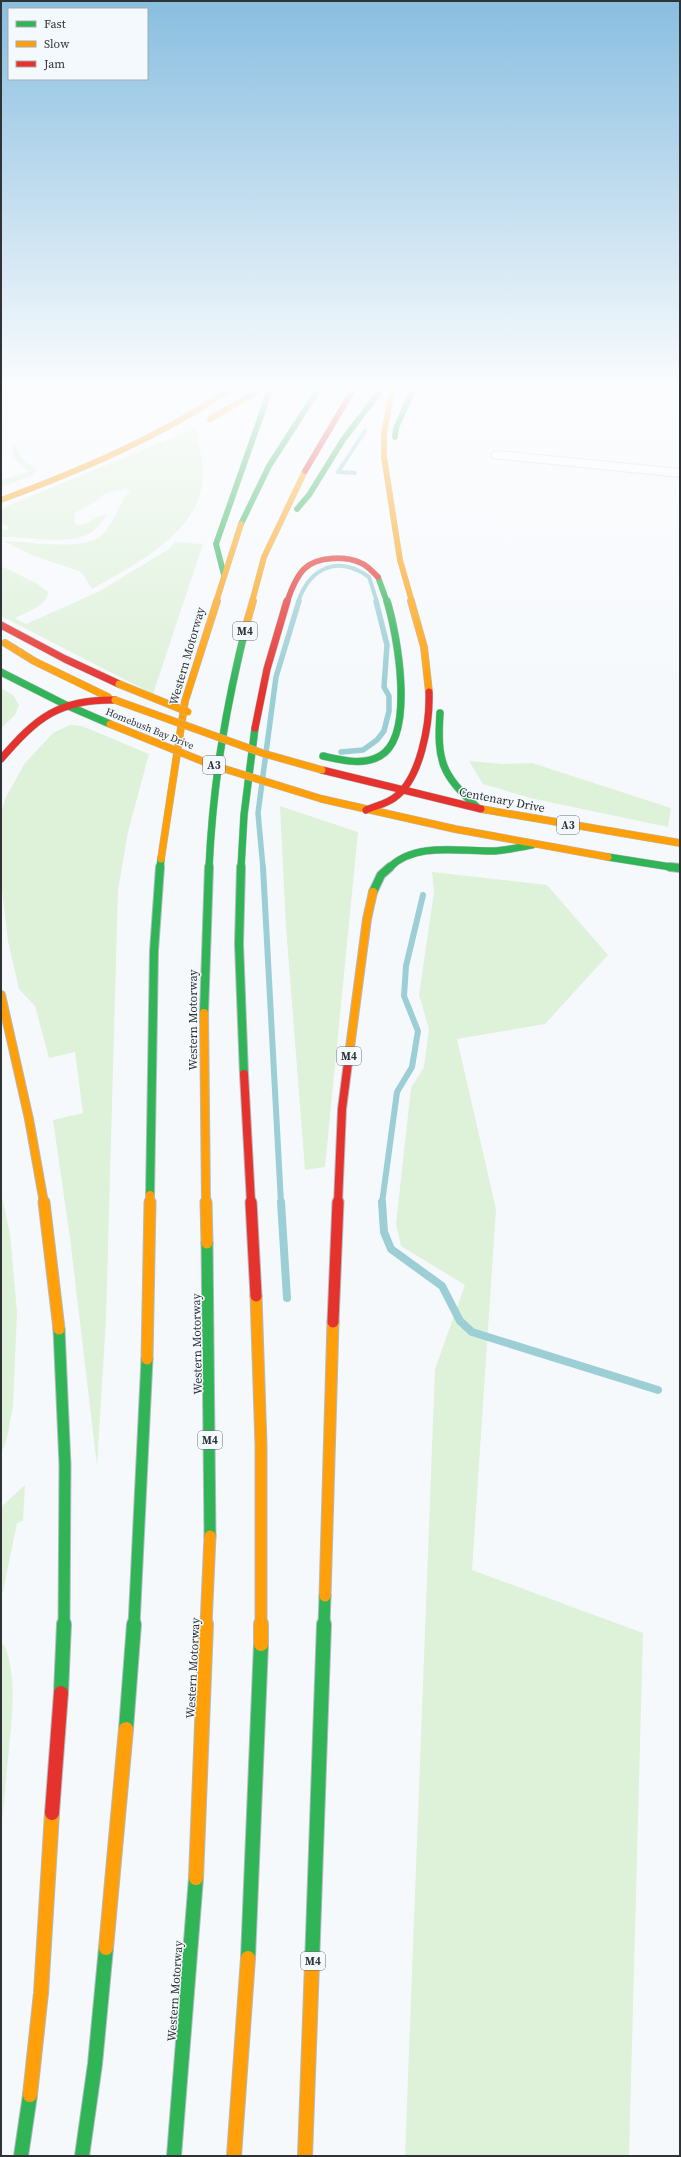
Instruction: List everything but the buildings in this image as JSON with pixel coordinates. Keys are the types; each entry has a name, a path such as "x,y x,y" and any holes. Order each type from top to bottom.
{"highway":[{"path":"1,500 25,491"},
{"path":"224,575 216,544 235,491"},
{"name":"Western Motorway","path":"82,2156 94,2064 112,1884 134,1621 147,1382 154,951 160,872 168,803 185,701 224,575 244,518 257,491"},
{"name":"Western Motorway","path":"174,2156 194,1898 210,1556 204,1018 208,856 218,758 234,674 264,557 271,539 295,491"},
{"name":"Western Motorway","path":"271,539 312,491"},
{"path":"390,491 400,560 424,647 438,685"},
{"path":"234,2156 253,1870 262,1660 259,1338 239,966 240,860 244,796 256,714 268,662 295,582 306,567 318,561 345,559 368,565 379,576 383,586 393,621 398,648 400,674 399,720 392,745 385,754 374,758 357,761 346,761 320,755"},
{"path":"1,625 65,659 119,684 194,715"},
{"name":"Homebush Bay Drive","path":"1,641 34,661 115,700 262,753 322,770"},
{"path":"366,810 386,803 396,797 402,791 418,761 425,738 429,695 424,647"},
{"name":"Homebush Bay Drive","path":"1,672 66,706 212,764 322,799 366,810"},
{"path":"1,759 35,724 66,706 79,700 115,700"},
{"path":"441,701 441,761 453,786 479,809"},
{"path":"216,722 232,728"},
{"path":"247,733 261,737"},
{"name":"Centenary Drive","path":"322,770 479,809 680,843"},
{"name":"A3","path":"366,810 414,822 532,845 680,868"},
{"name":"M4","path":"305,2156 320,1766 331,1362 342,1109 367,919 374,889 384,870 406,857 431,851 449,849 491,852 532,845"},
{"path":"1,995 28,1105 52,1264 62,1376 66,1492 64,1640 35,2056 21,2156"}],"green space":[{"path":"45,491 117,491 104,494 93,503 75,513 74,521 77,525 85,524 103,515 107,515 93,531 85,536 74,539 49,540 1,537 1,530 10,529 5,524 1,525 1,510"},
{"path":"130,491 200,491 197,503 187,520 159,548 92,589 83,574 79,571 32,555 3,541 69,544 93,540 102,535 110,525 122,502"},
{"path":"175,542 203,544 153,694 1,616 1,566 36,583 48,592 47,597 40,605 15,618 26,624 98,592 169,549"},
{"path":"1,688 13,695 19,705 15,715 1,728"},
{"path":"70,725 82,726 149,754 128,832 118,890 106,1319 97,1466 70,1238 53,1120 83,1113 75,1052 49,1058 35,1006 19,989 8,941 1,882 1,812 6,797 25,763 53,733"},
{"path":"469,761 502,764 532,763 671,808 668,827 530,798 483,784"},
{"path":"280,806 358,832 325,1167 305,1170 286,927"},
{"path":"432,872 547,885 608,955 545,1024 457,1039 496,1209 472,1570 643,1633 629,2156 405,2156 435,1369 465,1285 401,1246 396,1224 411,1088 424,1067 429,1029 419,995 434,892"},
{"path":"1,1192 10,1234 17,1312 13,1406 7,1438 1,1454"},
{"path":"25,1485 23,1521 17,1523 3,1592 1,1591 1,1507"},
{"path":"1,1643 5,1646 9,1658 13,1697 1,1832"}],"waterway":[{"path":"298,602 303,590 310,580 326,568 336,566 358,570 369,577 377,602"},
{"path":"263,868 258,813 276,677 299,601"},
{"path":"341,752 363,750 377,740 384,731 389,711 389,696 384,687 387,645 376,601"},
{"path":"263,867 281,1203"},
{"path":"382,1203 397,1092 412,1067 418,1031 404,996 406,966 423,895"},
{"path":"281,1202 287,1298"},
{"path":"382,1203 384,1232 391,1249 442,1286 460,1321 472,1332 658,1390"}],"traffic: fast":[{"path":"224,575 216,544 235,491"},
{"path":"241,524 257,491"},
{"path":"297,509 312,491"},
{"path":"323,756 348,761 365,761 373,759 387,751 395,737 400,717 401,692 399,666 391,613 385,592 378,577"},
{"path":"204,1013 205,949 211,822 214,791 224,725 247,622"},
{"path":"1,672 66,705 110,724"},
{"path":"440,713 439,744 443,766 448,776 464,796 477,807"},
{"path":"244,1074 240,987 239,901 248,771 255,728"},
{"path":"373,892 381,875 393,863 407,856 441,850 498,851 532,845"},
{"path":"608,857 680,868"},
{"path":"150,1195 154,951 161,859"},
{"path":"207,1243 210,1536"},
{"path":"59,1329 64,1420 66,1511 64,1647 61,1693"},
{"path":"126,1729 134,1629 147,1359"},
{"path":"312,1964 325,1596"},
{"path":"248,1958 261,1644"},
{"path":"174,2156 196,1878"},
{"path":"82,2156 95,2064 106,1948"},
{"path":"21,2156 30,2095"}],"traffic: slow":[{"path":"1,500 25,491"},
{"path":"247,622 264,557 295,491"},
{"path":"389,491 400,560 424,647 429,692"},
{"path":"161,859 168,803 185,701 241,524"},
{"path":"5,643 34,661 108,697"},
{"path":"119,684 188,712"},
{"path":"115,700 262,753 322,770"},
{"path":"110,724 212,765 322,799"},
{"path":"322,799 455,829 608,857"},
{"path":"481,809 680,843"},
{"path":"349,1055 367,919 373,892"},
{"path":"1,995 37,1161 50,1245 59,1329"},
{"path":"204,1013 207,1243"},
{"path":"147,1359 150,1195"},
{"path":"256,1296 261,1445 261,1644"},
{"path":"325,1596 333,1322"},
{"path":"196,1878 210,1536"},
{"path":"106,1948 126,1729"},
{"path":"30,2095 41,1993 52,1813"},
{"path":"234,2156 248,1958"},
{"path":"305,2156 312,1964"}],"traffic: jam":[{"path":"255,728 267,669 281,620 296,580 304,569 320,561 330,559 346,559 357,561 365,565 378,577"},
{"path":"1,625 65,659 119,684"},
{"path":"366,810 397,796 412,775 418,762 426,733 429,692"},
{"path":"1,759 25,733 50,713 64,706 79,702 115,700"},
{"path":"322,770 481,809"},
{"path":"333,1322 342,1109 349,1055"},
{"path":"244,1074 256,1296"},
{"path":"52,1813 61,1693"}]}
